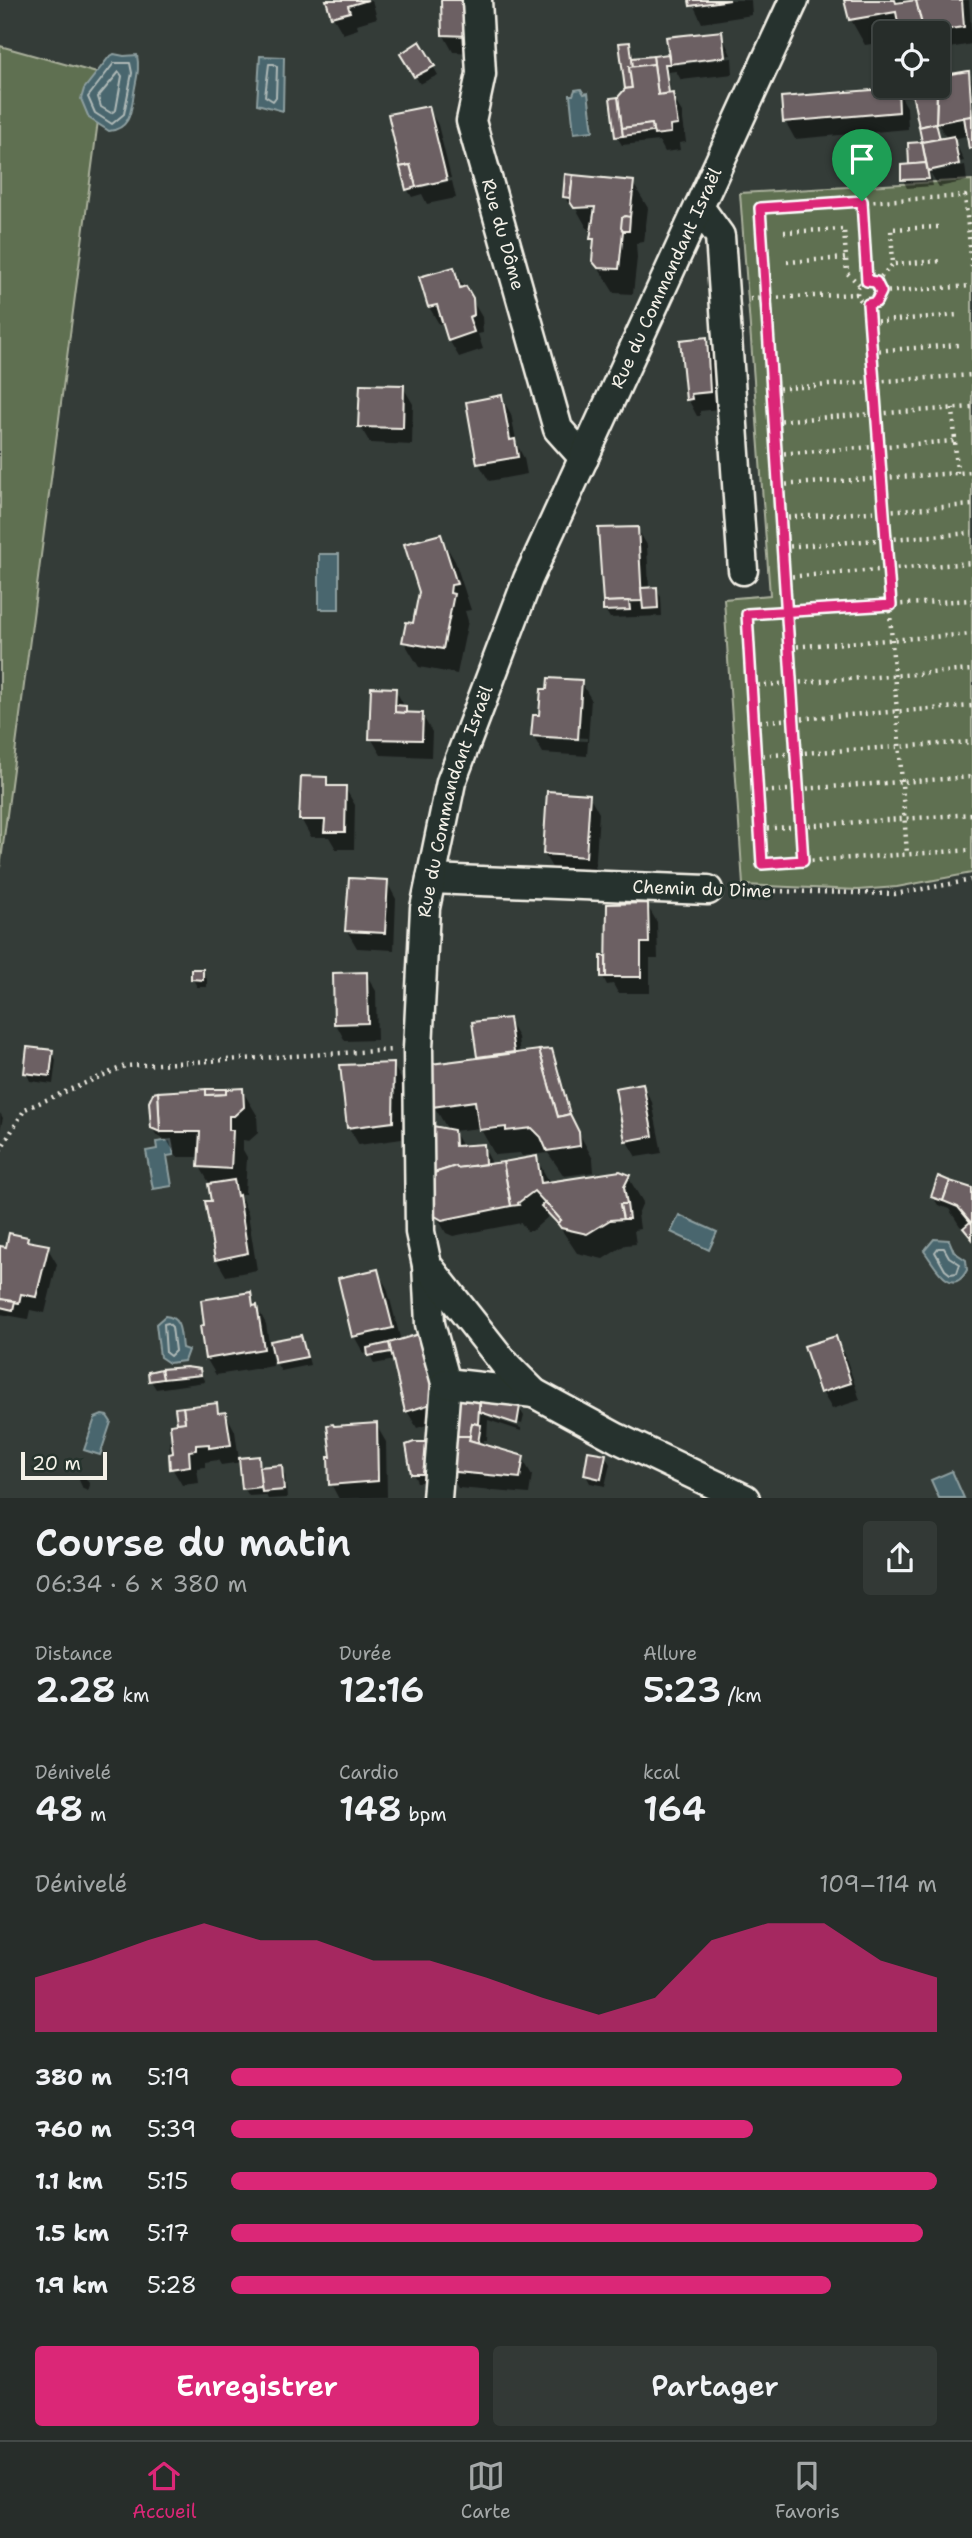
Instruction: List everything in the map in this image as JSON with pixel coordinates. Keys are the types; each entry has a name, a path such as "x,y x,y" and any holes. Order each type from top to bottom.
{"street":[{"name":"Rue du Dôme","path":"477,0 481,74 471,121 558,429 584,458"},
{"name":"Rue du Commandant Israël","path":"743,1498 617,1438 534,1393 505,1364 426,1265 420,1233 418,1049 425,908 451,782 528,579 794,0"},
{"path":"699,207 720,236 743,570"},
{"name":"Chemin du Dime","path":"431,879 708,890"},
{"path":"426,1265 430,1324 446,1383 437,1498"},
{"path":"446,1383 534,1393"}],"path":[{"path":"803,861 760,208 965,196 972,267"},
{"path":"862,201 867,281"},
{"path":"893,264 891,229 938,227"},
{"path":"784,232 844,229 847,273 860,285"},
{"path":"787,262 846,258"},
{"path":"876,282 893,264 942,261"},
{"path":"876,282 867,281 860,285 858,294 861,301 868,304 876,302 881,292"},
{"path":"876,282 881,292"},
{"path":"881,292 972,286"},
{"path":"766,299 858,294"},
{"path":"868,304 907,854"},
{"path":"870,322 958,316"},
{"path":"872,351 958,345"},
{"path":"772,389 972,375"},
{"path":"774,421 972,407"},
{"path":"953,408 957,473"},
{"path":"777,454 955,441"},
{"path":"779,485 972,472"},
{"path":"781,517 972,505"},
{"path":"783,547 972,533"},
{"path":"785,578 972,563"},
{"path":"972,600 747,614 762,864 972,850"},
{"path":"790,647 972,634"},
{"path":"751,686 972,670"},
{"path":"753,722 972,706"},
{"path":"756,756 972,742"},
{"path":"758,792 972,777"},
{"path":"760,829 972,814"},
{"name":"Chemin du Dime","path":"708,890 895,894 972,880"},
{"path":"0,1150 25,1109 125,1066 418,1049"}],"green space":[{"path":"0,46 104,75 0,868"},
{"path":"972,180 972,873 897,887 858,890 743,885 724,599 770,595 740,193"}],"water":[{"path":"114,54 137,55 138,70 129,118 122,127 109,131 89,118 81,99 84,89"},
{"path":"260,56 284,57 283,111 257,104"},
{"path":"581,89 584,94 588,93 593,131 574,133 570,95"},
{"path":"319,554 339,554 339,609 319,609"},
{"path":"171,1140 174,1155 167,1156 172,1186 153,1189 146,1151 157,1149 156,1142"},
{"path":"679,1215 717,1232 709,1250 671,1232"},
{"path":"934,1239 949,1240 954,1252 966,1260 967,1270 955,1282 943,1277 924,1251"},
{"path":"165,1316 175,1319 179,1327 182,1348 188,1350 184,1361 169,1363 160,1357 156,1324"},
{"path":"107,1416 111,1422 100,1455 84,1450 95,1418"},
{"path":"952,1471 964,1498 939,1498 931,1480"}],"building":[{"path":"326,0 368,0 348,6 350,12 331,17"},
{"path":"441,0 466,0 468,36 442,35"},
{"path":"689,0 730,0 690,6"},
{"path":"844,0 895,0 896,3 916,0 921,21 898,21 896,12 849,20"},
{"path":"916,0 962,0 964,27 950,29 950,21 921,21"},
{"path":"722,31 725,57 670,64 666,37"},
{"path":"420,41 435,66 414,77 400,54"},
{"path":"630,42 632,88 625,89 619,43"},
{"path":"668,54 670,64 665,64 669,93 658,95 653,56"},
{"path":"653,56 654,64 633,67 632,58"},
{"path":"654,64 658,95 673,93 678,125 670,126 671,133 654,135 652,124 622,128 618,97 625,89 632,88 629,67"},
{"path":"969,71 972,116 936,123 937,98 950,98 950,74"},
{"path":"873,90 873,98 898,98 899,112 783,122 781,97"},
{"path":"618,97 623,136 615,137 610,98"},
{"path":"913,98 937,98 936,123 919,127"},
{"path":"429,106 447,180 416,187 410,165 400,167 388,114"},
{"path":"972,116 972,148 969,149 964,117"},
{"path":"936,123 940,139 922,142 919,127"},
{"path":"652,124 653,132 623,136 622,128"},
{"path":"954,136 959,164 928,171 922,142"},
{"path":"922,142 926,163 909,165 908,143"},
{"path":"926,163 929,179 901,180 901,165"},
{"path":"410,165 416,187 406,190 400,167"},
{"path":"565,174 573,175 570,198 563,197"},
{"path":"573,175 634,181 630,217 622,218 619,269 598,268 592,261 594,239 590,239 595,207 574,208 570,202"},
{"path":"630,217 629,231 623,231 621,228 622,218"},
{"path":"454,267 460,288 466,286 473,298 474,315 469,317 474,332 448,341 437,305 428,307 419,277"},
{"path":"707,337 710,392 691,394 692,399 686,400 680,340"},
{"path":"360,384 404,385 403,428 358,427"},
{"path":"502,395 510,440 515,439 518,457 477,464 466,402"},
{"path":"638,527 642,601 603,602 598,528"},
{"path":"441,534 457,584 451,585 450,593 454,594 443,649 402,642 406,622 413,623 419,592 404,544"},
{"path":"657,587 658,608 643,609 641,588"},
{"path":"629,601 630,610 603,611 603,602"},
{"path":"548,678 582,680 578,739 531,736 533,715 539,715 541,689 547,689"},
{"path":"371,687 396,688 395,712 423,713 422,740 369,739"},
{"path":"395,705 406,706 406,713 395,712"},
{"path":"301,776 327,777 327,786 346,786 345,832 324,832 325,820 299,820"},
{"path":"547,791 590,794 586,857 543,854"},
{"path":"349,878 388,880 385,933 345,931"},
{"path":"648,903 649,943 641,943 641,977 606,977 607,904"},
{"path":"601,956 606,956 606,977 601,977"},
{"path":"191,969 203,969 203,980 191,979"},
{"path":"367,972 368,1023 334,1024 333,973"},
{"path":"509,1018 514,1052 477,1057 472,1022"},
{"path":"27,1047 53,1050 50,1076 24,1073"},
{"path":"552,1049 570,1114 558,1117 539,1050"},
{"path":"539,1050 558,1117 570,1114 579,1132 580,1146 547,1151 541,1137 532,1128 479,1130 475,1101 432,1107 431,1064"},
{"path":"394,1063 393,1122 347,1128 340,1065"},
{"path":"643,1083 653,1136 625,1141 615,1088"},
{"path":"243,1088 244,1107 234,1116 229,1116 229,1130 233,1130 231,1169 198,1167 200,1132 160,1132 158,1092 206,1089 206,1095 226,1094 226,1089"},
{"path":"206,1089 226,1089 226,1094 206,1095"},
{"path":"158,1092 160,1132 151,1128 149,1102 153,1093"},
{"path":"433,1126 454,1130 455,1146 484,1144 485,1164 456,1166 434,1173"},
{"path":"537,1156 541,1183 620,1171 630,1175 624,1187 627,1204 620,1204 623,1219 610,1220 587,1234 561,1228 557,1223 561,1220 534,1191 518,1203 519,1205 511,1206 503,1162"},
{"path":"503,1162 511,1206 442,1220 435,1216 434,1173 456,1166"},
{"path":"938,1176 950,1181 943,1201 931,1197"},
{"path":"234,1180 248,1253 215,1260 205,1201 211,1201 208,1184"},
{"path":"950,1181 972,1188 972,1224 958,1207 943,1201"},
{"path":"545,1202 561,1220 557,1223 541,1206"},
{"path":"620,1204 627,1204 629,1219 623,1219"},
{"path":"970,1222 972,1224 972,1239 963,1228"},
{"path":"9,1233 28,1237 27,1241 49,1245 36,1297 21,1294 19,1303 0,1299 0,1246 6,1247"},
{"path":"378,1269 393,1328 352,1337 338,1278"},
{"path":"251,1292 253,1306 257,1305 264,1349 205,1359 200,1326 204,1325 201,1300"},
{"path":"0,1299 15,1301 13,1310 0,1307"},
{"path":"422,1333 429,1375 432,1375 431,1404 405,1412 389,1343"},
{"path":"301,1335 307,1357 275,1363 270,1341"},
{"path":"836,1336 851,1383 820,1393 804,1346"},
{"path":"389,1343 391,1352 368,1356 367,1348"},
{"path":"161,1369 200,1369 201,1375 163,1379"},
{"path":"161,1369 163,1379 149,1381 148,1372"},
{"path":"455,1390 480,1392 478,1424 472,1423 470,1436 450,1436"},
{"path":"480,1392 520,1406 517,1424 480,1412"},
{"path":"217,1403 218,1413 226,1412 231,1445 209,1448 209,1444 196,1445 196,1450 189,1451 190,1466 170,1469 169,1454 173,1453 170,1424 185,1422 183,1407"},
{"path":"183,1407 185,1422 177,1423 175,1408"},
{"path":"377,1423 378,1481 329,1485 328,1457 331,1457 327,1425"},
{"path":"472,1423 481,1425 478,1443 469,1440"},
{"path":"450,1436 470,1436 469,1440 524,1456 520,1478 446,1471"},
{"path":"427,1442 423,1474 411,1474 406,1445"},
{"path":"588,1451 606,1454 601,1479 584,1475"},
{"path":"259,1456 261,1487 242,1489 239,1458"},
{"path":"282,1465 284,1490 262,1492 259,1467"}],"route":[{"path":"862,201 760,208 788,611 803,861 762,864 747,614 788,611 891,605 868,304 876,302 881,296 881,288 876,282 867,281 862,201"}]}
